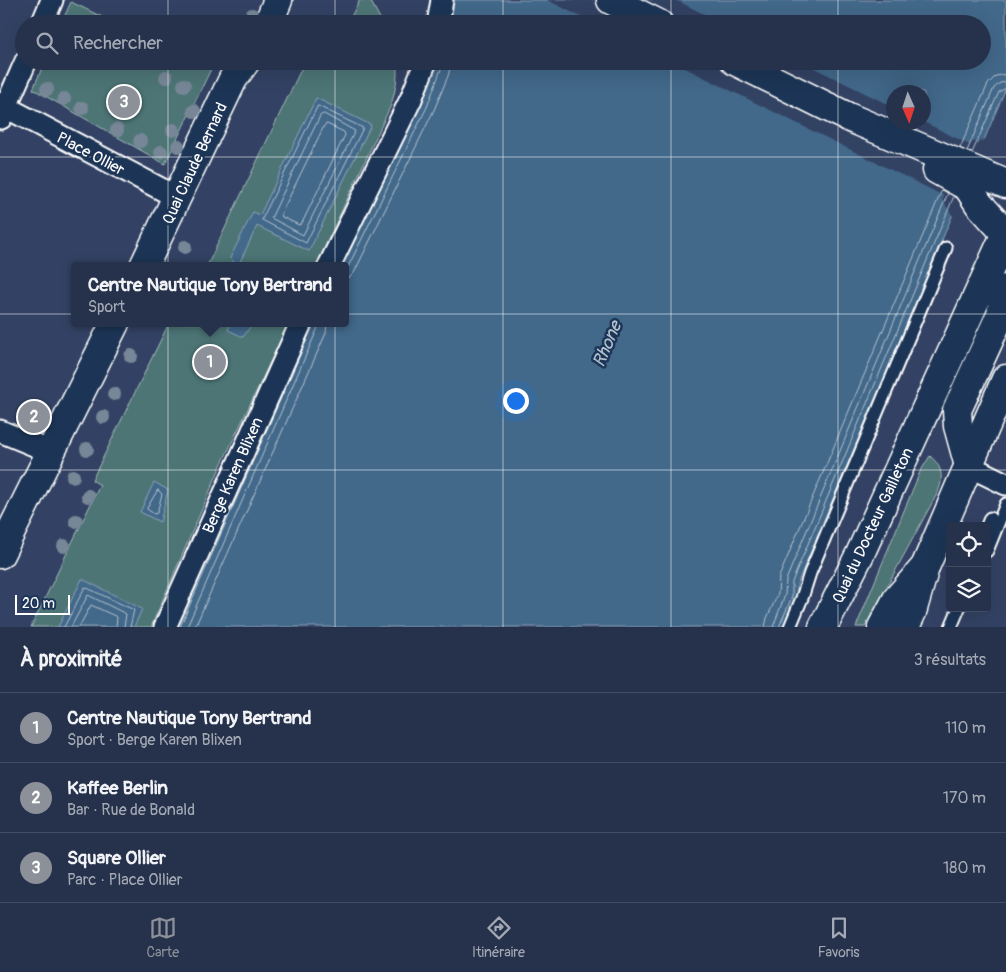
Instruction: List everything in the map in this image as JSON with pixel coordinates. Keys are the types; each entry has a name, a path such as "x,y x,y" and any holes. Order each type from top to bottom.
{"main road":[{"path":"272,15 278,0"},
{"path":"611,0 641,15"},
{"name":"Quai Claude Bernard","path":"146,262 240,70"},
{"path":"753,70 971,179 1006,184"},
{"path":"971,179 979,204 1006,233 1006,253"},
{"name":"Quai du Docteur Gailleton","path":"823,627 860,554 1006,233"},
{"path":"969,466 958,426 957,410 1001,314 1006,289"},
{"path":"0,554 113,327"},
{"path":"905,627 912,612 925,567 1006,380"},
{"name":"Quai du Docteur Gailleton","path":"844,627 920,422"},
{"path":"882,627 897,599 925,567"}],"street":[{"path":"46,15 52,0"},
{"path":"440,15 442,0"},
{"path":"2,110 22,70"},
{"path":"331,262 422,70"},
{"name":"Place Ollier","path":"2,110 178,198"},
{"name":"Berge Karen Blixen","path":"165,627 299,327"},
{"path":"0,430 51,452"},
{"path":"969,466 1006,484"}],"lane":[{"path":"790,627 810,573 946,248"},
{"path":"991,541 1006,504"},
{"path":"951,627 957,612"}],"green space":[{"path":"360,0 370,0 378,15 352,15"},
{"path":"71,2 98,15 65,15"},
{"path":"41,70 211,70 165,164 33,89"},
{"path":"301,70 397,70 391,105 318,262 209,262"},
{"path":"167,327 287,327 222,463 151,627 31,627 100,485 92,480"},
{"path":"930,456 941,472 938,492 865,627 856,627 920,472"}],"water":[{"name":"Rhone","path":"452,0 1006,0 1006,88 797,584 797,598 783,627 175,627 307,327 349,327 349,262 339,262 430,70 991,70 991,15 448,15"},
{"path":"316,98 371,125 309,251 257,226 240,262 234,262 230,258 253,212 260,215"},
{"path":"229,327 250,327 243,337 228,330"},
{"path":"154,482 168,490 160,522 140,512"},
{"path":"82,579 142,609 134,627 58,627"}],"pier":[{"path":"547,0 676,0 706,15 577,15"},
{"path":"689,70 818,70 886,104 886,130 931,130 931,126 970,145 972,142 986,140 953,216 942,200 944,196"}],"place":[{"name":"Square Ollier","path":"124,102"},
{"name":"Centre Nautique Tony Bertrand","path":"210,362"},
{"name":"Kaffee Berlin","path":"34,417"}]}
